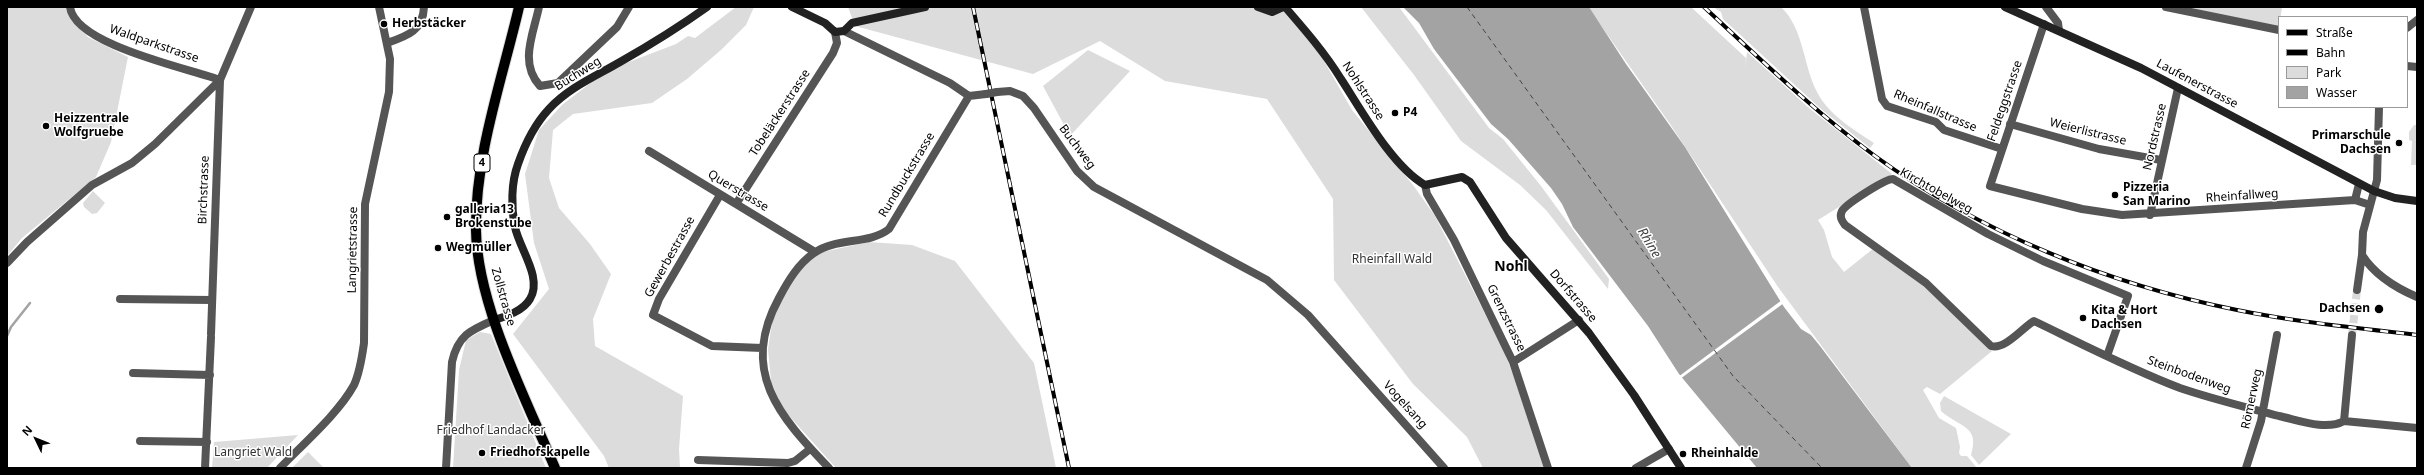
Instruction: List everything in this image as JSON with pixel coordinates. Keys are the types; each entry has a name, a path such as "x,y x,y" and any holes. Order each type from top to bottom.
{"main road":[{"name":"Zollstrasse","path":"519,7 484,154 478,188 476,231 478,257 494,320 555,468"}],"street":[{"name":"Waldparkstrasse","path":"70,7 80,26 113,45 220,80"},
{"path":"7,263 26,242 92,185 132,163 154,144 220,80 251,7"},
{"name":"Langrietstrasse","path":"280,468 344,401 354,384 361,363 364,336 365,204 389,92 387,43 379,7"},
{"path":"387,43 415,32 422,20 424,7"},
{"path":"538,7 528,60 531,76 540,86 558,83 617,27 629,7"},
{"name":"Buchweg","path":"494,320 522,308 531,298 533,291 532,274 515,227 512,197 515,170 525,144 537,124 566,94 669,34 707,7"},
{"path":"792,7 825,23 835,32 844,32 857,36 950,83 969,96"},
{"path":"844,32 852,23 925,7"},
{"path":"1258,7 1272,12 1284,7"},
{"name":"Nohlstrasse","path":"1284,7 1316,42 1360,111 1404,168 1411,176 1425,185"},
{"name":"Rheinfallstrasse","path":"1864,7 1882,99 1887,106 1936,122 1944,130 2002,149"},
{"name":"Laufenerstrasse","path":"2005,7 2106,50 2374,192"},
{"path":"2046,7 2058,23 2059,30"},
{"path":"2166,7 2278,30"},
{"path":"2408,27 2417,20"},
{"name":"Feldeggstrasse","path":"1990,186 2044,24"},
{"name":"Tobeläckerstrasse","path":"736,204 833,53 836,43 835,32"},
{"name":"Birchstrasse","path":"205,468 210,375 220,80"},
{"name":"Nordstrasse","path":"2150,215 2178,88"},
{"name":"Buchweg","path":"969,96 998,92 1010,92 1023,96 1034,108 1077,171 1094,187 1267,280 1308,315 1347,359"},
{"name":"Rundbuckstrasse","path":"829,468 810,449 777,407 767,380 762,348 769,317 788,280 815,252 833,244 877,236 889,229 969,96"},
{"path":"2357,290 2362,255 2363,232 2377,180 2379,108"},
{"name":"Weierlistrasse","path":"2010,124 2099,149 2162,160"},
{"name":"Querstrasse","path":"649,151 815,252"},
{"name":"Dorfstrasse","path":"1425,185 1462,178 1470,182 1510,243 1579,320 1634,395 1681,468"},
{"name":"Kirchtobelweg","path":"2034,322 1996,348 1988,344 1926,282 1845,226 1841,217 1844,209 1885,181 1896,180 1988,234 2043,261 2128,296 2107,356"},
{"path":"2355,200 2359,184"},
{"name":"Grenzstrasse","path":"1425,185 1427,194 1454,240 1513,362 1548,468"},
{"name":"Rheinfallweg","path":"1990,186 2082,209 2122,215 2150,215 2355,200 2370,205"},
{"path":"2374,192 2395,198 2417,201"},
{"name":"Gewerbestrasse","path":"720,195 659,299 653,315 712,346 762,348"},
{"path":"2362,255 2370,266 2391,283 2417,297"},
{"path":"120,299 212,300"},
{"path":"446,468 452,362 455,349 466,335 494,320"},
{"path":"1513,362 1579,320"},
{"name":"Steinbodenweg","path":"2034,322 2107,356 2180,387 2262,411 2335,426 2344,421 2417,428"},
{"name":"Römerweg","path":"2246,468 2262,411 2277,335"},
{"path":"2344,421 2352,335"},
{"name":"Vogelsang","path":"1347,359 1444,468"},
{"path":"133,373 210,375"},
{"path":"140,441 207,442"},
{"path":"698,460 733,465 788,463 795,461 810,449"},
{"path":"1636,468 1669,449"}],"green space":[{"path":"7,7 74,7 72,20 88,37 128,57 111,142 96,177 22,238 7,256"},
{"path":"736,7 754,7 746,25 721,50 687,79 652,103 573,114 553,130 549,178 559,208 590,244 611,274 593,319 595,346 683,396 679,449 680,468 609,468 604,456 513,334 549,289 534,243 525,174 539,130 562,105 597,78 616,67 676,44 688,36 695,38"},
{"name":"Rheinfall Wald","path":"848,7 1279,7 1316,47 1352,110 1413,185 1435,216 1502,347 1522,396 1545,468 1483,468 1467,437 1413,384 1334,280 1333,199 1267,99 1165,81 1100,41 1033,74 855,26"},
{"path":"1361,7 1399,7 1489,128 1503,139 1541,186 1609,279 1608,289 1546,210 1520,185 1461,141 1414,75"},
{"path":"1588,7 1691,7 1746,58 1745,69 1747,52 1809,108 1892,174 1818,220 1824,230 1832,257 1844,272 1874,248 1924,284 1992,351 1940,394 1927,387 1923,390 1939,418 1956,428 1960,447 1959,453 1961,456 1967,456 1977,468 1912,468 1778,287 1670,124"},
{"path":"1713,7 1781,7 1789,16 1799,36 1812,81 1822,100 1842,121 1874,143 1870,148 1821,109 1723,19 1721,12"},
{"path":"2184,7 2282,7 2281,16 2278,16 2278,27"},
{"path":"1088,50 1130,71 1070,136 1043,86"},
{"path":"2414,125 2417,125 2417,165 2411,165 2412,141 2409,140 2409,132"},
{"path":"93,191 105,203 97,213 92,214 84,207 83,203"},
{"path":"869,242 912,245 955,261 1034,363 1056,468 836,468 782,408 771,381 768,349 773,317 787,283 818,253"},
{"name":"Friedhof Landacker","path":"480,332 491,334 546,468 453,468 459,370 466,340"},
{"path":"1944,396 2011,434 1979,465 1971,455 1973,438 1970,432 1941,411 1940,403"},
{"name":"Langriet Wald","path":"298,435 267,468 212,468 214,442"},
{"name":"Langriet Wald","path":"308,452 324,468 292,468"}],"water":[{"name":"Rhine","path":"1403,7 1589,7 1626,64 1685,147 1784,307 1801,329 1811,335 1820,346 1912,468 1757,468 1679,374 1648,326 1573,227 1562,204 1551,188 1508,139 1491,124 1434,49 1419,23"}],"pier":[{"path":"1782,300 1784,303 1680,379 1678,377"}],"waterway":[{"path":"7,336 11,327 30,303"}],"ferry route":[{"path":"1467,7 1733,376 1822,468"}],"tunnel":[{"path":"2352,335 2357,290"}],"railway":[{"path":"973,7 1069,468"},
{"path":"1704,7 1766,65 1852,139 1916,184 1958,209 2002,232 2047,252 2094,270 2141,286 2189,299 2282,318 2417,335"}],"place":[{"name":"Herbstäcker","path":"384,24"},
{"name":"P4","path":"1395,113"},
{"name":"Heizzentrale Wolfgruebe","path":"46,126"},
{"name":"Primarschule Dachsen","path":"2399,143"},
{"name":"Pizzeria San Marino","path":"2115,195"},
{"name":"galleria13 Brokenstube","path":"447,217"},
{"name":"Wegmüller","path":"438,248"},
{"name":"Dachsen","path":"2379,309"},
{"name":"Kita & Hort Dachsen","path":"2083,318"},
{"name":"Friedhofskapelle","path":"482,453"},
{"name":"Rheinhalde","path":"1683,454"}],"district":[{"name":"Nohl","path":"1511,267"}]}
